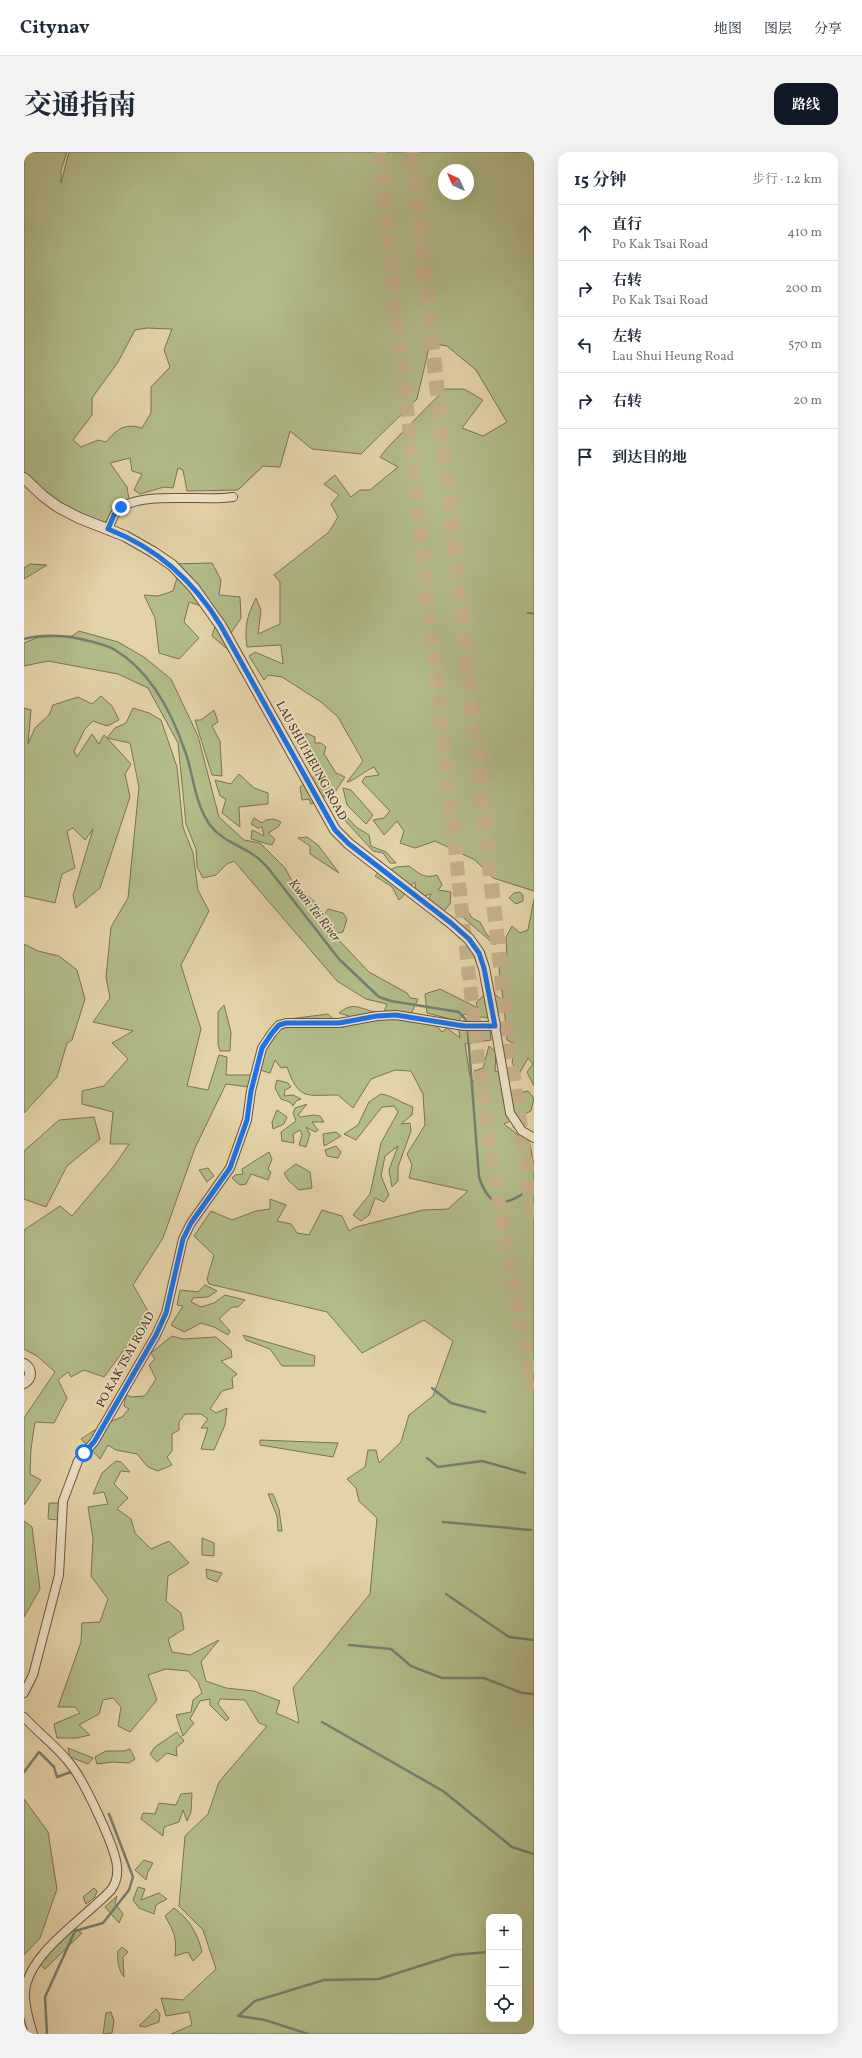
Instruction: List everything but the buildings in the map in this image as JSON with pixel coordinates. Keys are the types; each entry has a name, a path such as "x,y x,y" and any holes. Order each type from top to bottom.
{"street":[{"name":"LAU SHUI HEUNG ROAD","path":"24,478 43,496 58,507 79,518 135,541 160,556 183,576 202,598 221,626 335,830 349,844 457,927 473,943 484,968 510,1113 522,1131 534,1138"},
{"path":"108,529 118,510 135,502 172,497 233,497"},
{"name":"PO KAK TSAI ROAD","path":"24,1693 34,1668 59,1574 63,1501 66,1492 78,1461 94,1442 156,1335 166,1313 183,1239 191,1223 230,1168 247,1120 251,1091 262,1048 266,1041 279,1025 297,1022 339,1023 377,1016 396,1015 466,1026 495,1026"},
{"path":"24,1364 28,1367 30,1374 28,1380 24,1383"},
{"path":"24,1717 45,1736 75,1769 104,1829 115,1855 118,1870 115,1883 111,1890 45,1952 33,1967 28,1978 25,1998 33,2034"}],"green space":[{"path":"24,152 67,152 61,170 61,183 69,152 534,152 534,613 527,613 534,614 534,891 493,878 475,860 435,841 415,848 400,843 404,831 397,821 384,835 373,820 384,818 390,811 362,782 365,777 379,775 374,767 347,782 363,761 338,717 321,702 282,677 268,675 264,680 249,656 255,652 283,664 281,645 247,647 247,622 250,610 256,598 261,610 258,634 280,624 280,582 274,575 329,532 338,517 331,504 339,495 324,484 335,475 351,497 360,490 370,490 398,467 380,457 445,389 464,389 483,400 462,428 483,436 507,422 476,370 447,346 430,343 417,399 361,454 312,449 290,431 280,467 263,466 238,490 187,491 183,470 178,468 173,488 164,487 140,494 134,490 142,474 132,471 130,458 110,463 127,487 129,500 104,523 60,507 24,472","holes":["147,328 172,329 164,350 170,367 151,387 151,413 142,428 130,426 121,428 106,442 98,440 81,447 73,440 92,415 92,398 118,362 135,330"]},
{"path":"212,563 221,580 219,595 240,597 241,618 229,636 240,660 212,636 217,619 204,607 189,602 184,622 199,638 179,659 159,653 155,618 144,595 158,596 173,591 177,578 167,564"},
{"path":"30,564 47,565 24,579 24,568"},
{"path":"79,631 118,642 144,657 171,679 198,736 219,817 244,840 260,843 285,868 292,881 319,906 323,916 328,909 343,913 347,919 343,932 333,934 369,972 407,993 410,998 418,999 411,1014 432,1021 442,1032 447,1028 460,1038 458,1026 463,1021 481,1023 490,1030 491,1040 465,1044 470,1077 476,1083 487,1082 474,1071 483,1068 489,1046 496,1052 495,1071 508,1073 511,1095 528,1091 534,1098 531,1111 504,1124 530,1144 534,1166 534,2034 171,2034 192,2025 189,2012 166,2016 161,1998 183,2000 216,1969 203,1930 179,1906 185,1836 208,1814 219,1782 267,1726 259,1723 245,1700 220,1699 218,1704 229,1718 226,1721 210,1705 210,1699 200,1701 190,1719 194,1723 183,1736 176,1715 191,1712 193,1700 202,1693 198,1682 188,1671 166,1669 148,1675 157,1700 130,1732 118,1726 121,1707 113,1698 103,1700 99,1714 79,1725 90,1735 77,1738 57,1738 54,1724 80,1713 75,1707 58,1707 81,1642 82,1623 100,1622 108,1599 91,1576 93,1538 88,1507 108,1504 104,1492 93,1494 102,1473 116,1461 121,1462 130,1472 121,1471 114,1484 128,1498 117,1509 131,1519 135,1533 151,1549 169,1541 189,1563 168,1576 166,1601 181,1613 184,1629 168,1639 172,1652 190,1655 219,1640 201,1662 206,1681 226,1688 254,1691 280,1701 276,1713 299,1723 293,1688 370,1594 377,1518 359,1501 356,1488 347,1479 365,1467 368,1450 376,1450 379,1463 401,1442 409,1415 433,1396 453,1341 424,1320 362,1353 327,1312 209,1284 207,1279 214,1255 194,1236 211,1211 232,1220 256,1211 270,1209 270,1199 286,1205 277,1221 291,1224 297,1233 309,1235 322,1210 342,1216 349,1231 356,1227 423,1210 448,1209 468,1191 409,1178 412,1165 407,1154 425,1125 423,1094 411,1071 395,1070 371,1079 353,1108 338,1095 311,1095 300,1091 291,1078 287,1067 281,1068 275,1060 270,1073 260,1070 258,1050 289,1019 328,1014 343,1028 349,1016 339,1013 345,1009 356,1007 371,1011 384,1012 387,1004 366,999 337,981 234,861 227,864 216,875 203,878 197,867 196,849 186,824 178,743 148,688 118,674 48,661 24,666 24,643 39,637 72,636"},
{"path":"101,696 112,706 119,720 107,726 93,721 85,729 74,751 77,757 92,734 99,744 104,735 131,764 125,774 130,797 100,888 76,908 73,896 93,829 85,840 73,828 67,831 75,868 62,874 55,903 24,896 24,708 31,710 28,744 35,728 49,715 53,705 78,697 92,704"},
{"path":"133,708 149,713 161,720 177,767 183,827 193,853 198,890 209,911 181,965 201,1029 187,1086 208,1090 219,1055 227,1057 226,1075 254,1075 249,1087 226,1084 195,1148 163,1238 133,1285 148,1311 148,1317 104,1377 84,1370 71,1377 68,1372 58,1380 67,1398 54,1423 35,1422 31,1449 30,1474 41,1480 24,1505 24,1418 55,1372 37,1356 24,1349 24,1230 60,1206 72,1216 114,1166 129,1144 110,1144 113,1112 82,1104 82,1091 104,1086 128,1059 112,1043 133,1031 93,1022 110,998 106,977 111,927 128,898 139,787 130,743 107,738 115,728 126,723"},
{"path":"214,710 218,722 212,726 220,741 222,776 212,775 195,720 201,720"},
{"path":"306,733 315,737 315,743 321,743 326,747 324,754 336,773 345,777 335,792 328,791 322,801 311,804 309,799 302,800 300,787 317,774 307,757 311,751 301,747"},
{"path":"239,774 254,788 268,793 268,804 239,807 240,827 222,813 226,799 220,796 215,780 231,784"},
{"path":"343,788 351,790 373,815 366,824 347,805"},
{"path":"338,813 344,814 356,827 369,835 371,846 386,852 396,863 390,863 383,853 373,851"},
{"path":"254,818 262,823 266,820 274,819 281,822 278,827 268,833 275,839 272,845 251,839 252,830 264,836 262,827 258,828 251,824"},
{"path":"307,837 318,845 339,873 310,854 310,846 298,838"},
{"path":"409,866 425,876 437,875 442,885 438,890 451,892 450,904 443,912 428,901 431,894 424,896 416,890 415,882 399,900 392,887 375,876 383,868 388,871 396,867"},
{"path":"520,892 523,895 523,901 516,904 509,898 514,893"},
{"path":"534,899 534,1086 527,1072 533,1064 528,1058 519,1074 512,1063 515,1044 507,1040 504,1005 496,1011 494,1019 464,1014 458,1021 427,1013 425,994 440,989 478,1008 476,1003 485,994 488,967 493,990 498,997 503,999 499,969 507,956 506,937 512,926 520,933 528,930"},
{"path":"459,908 469,913 472,918 480,922 487,935 493,939 495,945 456,911"},
{"path":"24,944 38,951 59,956 77,970 85,999 72,1040 67,1043 57,1077 24,1113"},
{"path":"224,1005 231,1032 230,1051 220,1051 218,1044 218,1012"},
{"path":"277,1080 288,1083 291,1087 285,1090 284,1096 293,1095 301,1099 296,1101 293,1106 290,1102 281,1099 275,1088"},
{"path":"381,1094 390,1096 413,1107 412,1115 401,1124 410,1123 411,1131 398,1167 398,1181 392,1187 389,1170 398,1146 385,1156 381,1176 389,1195 384,1202 375,1198 369,1215 361,1221 353,1215 370,1194 381,1143 398,1112 394,1106 382,1107 356,1140 344,1134 358,1125 369,1102"},
{"path":"307,1104 298,1115 301,1117 313,1115 320,1116 324,1122 312,1122 318,1130 315,1132 306,1127 310,1134 306,1147 299,1145 302,1135 300,1130 293,1134 294,1143 282,1141 281,1132 296,1121 293,1113 295,1108"},
{"path":"277,1110 287,1117 284,1124 273,1129 272,1122"},
{"path":"94,1117 100,1139 67,1166 46,1207 24,1199 24,1151 59,1120"},
{"path":"336,1132 341,1136 324,1146 323,1134"},
{"path":"336,1146 341,1152 338,1158 327,1156 325,1150"},
{"path":"269,1152 272,1159 268,1169 271,1172 268,1180 251,1174 246,1184 240,1185 232,1178 235,1175 243,1174 242,1169"},
{"path":"296,1164 310,1172 312,1188 299,1190 288,1180 284,1173"},
{"path":"208,1168 214,1176 207,1182 199,1170"},
{"path":"205,1285 217,1291 208,1297 193,1298 191,1302 201,1307 214,1303 225,1295 245,1300 238,1307 232,1307 219,1319 230,1331 228,1335 214,1327 201,1323 184,1332 171,1325 183,1306 177,1305 180,1290 198,1292"},
{"path":"243,1335 315,1356 314,1366 282,1366 270,1349 246,1340"},
{"path":"172,1336 183,1339 216,1337 231,1350 232,1357 221,1361 237,1374 232,1378 233,1388 222,1391 210,1409 216,1413 227,1408 225,1425 214,1450 201,1449 208,1428 201,1428 208,1419 201,1414 185,1414 179,1422 179,1430 172,1434 172,1451 167,1457 172,1465 158,1471 148,1467 137,1454 116,1450 108,1445 100,1459 81,1439 104,1424 122,1417 129,1409 124,1406 126,1395 132,1397 145,1396 156,1379 149,1365 155,1359 151,1353"},
{"path":"260,1440 338,1443 333,1457 260,1445"},
{"path":"268,1494 273,1494 279,1509 282,1531 278,1531 277,1516"},
{"path":"49,1503 59,1503 58,1520 48,1519"},
{"path":"24,1521 32,1527 40,1589 24,1617"},
{"path":"202,1538 214,1543 214,1556 202,1555"},
{"path":"206,1569 222,1573 217,1582 207,1578"},
{"path":"177,1732 184,1741 176,1748 177,1756 167,1753 157,1762 150,1754 155,1747"},
{"path":"68,1748 93,1758 88,1764 70,1757"},
{"path":"130,1749 135,1759 129,1763 113,1762 97,1764 95,1757 106,1751 124,1751"},
{"path":"192,1793 191,1812 187,1821 183,1810 179,1822 164,1827 163,1836 141,1819 143,1813 155,1814 159,1803 176,1805 181,1794"},
{"path":"24,1799 48,1832 57,1889 40,1938 24,1955"},
{"path":"144,1860 153,1863 146,1880 135,1870"},
{"path":"138,1887 145,1889 141,1900 159,1893 167,1899 156,1905 154,1914 139,1908 133,1900"},
{"path":"94,1888 97,1891 95,1897 86,1904 83,1897"},
{"path":"117,1896 115,1903 123,1914 119,1923 105,1907"},
{"path":"174,1908 192,1927 198,1939 202,1952 193,1961 188,1952 175,1956 176,1944 174,1935 165,1916"},
{"path":"72,1926 82,1933 45,1969 35,1960"},
{"path":"122,1947 128,1952 123,1957 124,1977 120,1971 118,1961 118,1951"},
{"path":"156,2009 160,2014 159,2022 145,2027 139,2026"},
{"path":"111,2012 114,2021 112,2033 103,2034 106,2013"}],"waterway":[{"name":"Kwan Tei River","path":"24,639 39,636 81,639 111,648 128,659 150,682 160,696 175,724 189,763 198,800 210,825 220,835 257,857 268,868 339,959 379,997 391,1001 459,1012 467,1021 479,1177 484,1189 489,1197 495,1201 501,1202 516,1198 534,1187"},
{"path":"432,1388 451,1403 485,1412"},
{"path":"427,1458 438,1467 482,1461 525,1473"},
{"path":"443,1522 531,1530"},
{"path":"446,1594 509,1637 534,1640"},
{"path":"349,1645 391,1649 411,1666 442,1678 484,1678 522,1693 534,1694"},
{"path":"322,1722 443,1791 512,1847 534,1854"},
{"path":"24,1772 39,1752 54,1767 57,1777 71,1772"},
{"path":"47,2034 45,1997 75,1931 103,1923 129,1890 133,1877 109,1814"},
{"path":"238,2016 255,2001 324,1980 379,1979 454,1955 486,1952"},
{"path":"239,2016 265,2020 308,2034"}],"tunnel":[{"path":"379,152 479,1067 504,1229 534,1390"},
{"path":"411,152 510,1054 534,1220"}],"route":[{"path":"84,1453 94,1442 156,1335 166,1313 183,1239 191,1223 230,1168 247,1120 251,1091 262,1048 279,1025 297,1022 339,1023 377,1016 396,1015 464,1026 495,1026 484,968 479,953 473,943 457,927 349,844 335,830 221,626 202,598 189,582 160,556 139,543 108,529 112,518 121,507"}]}
